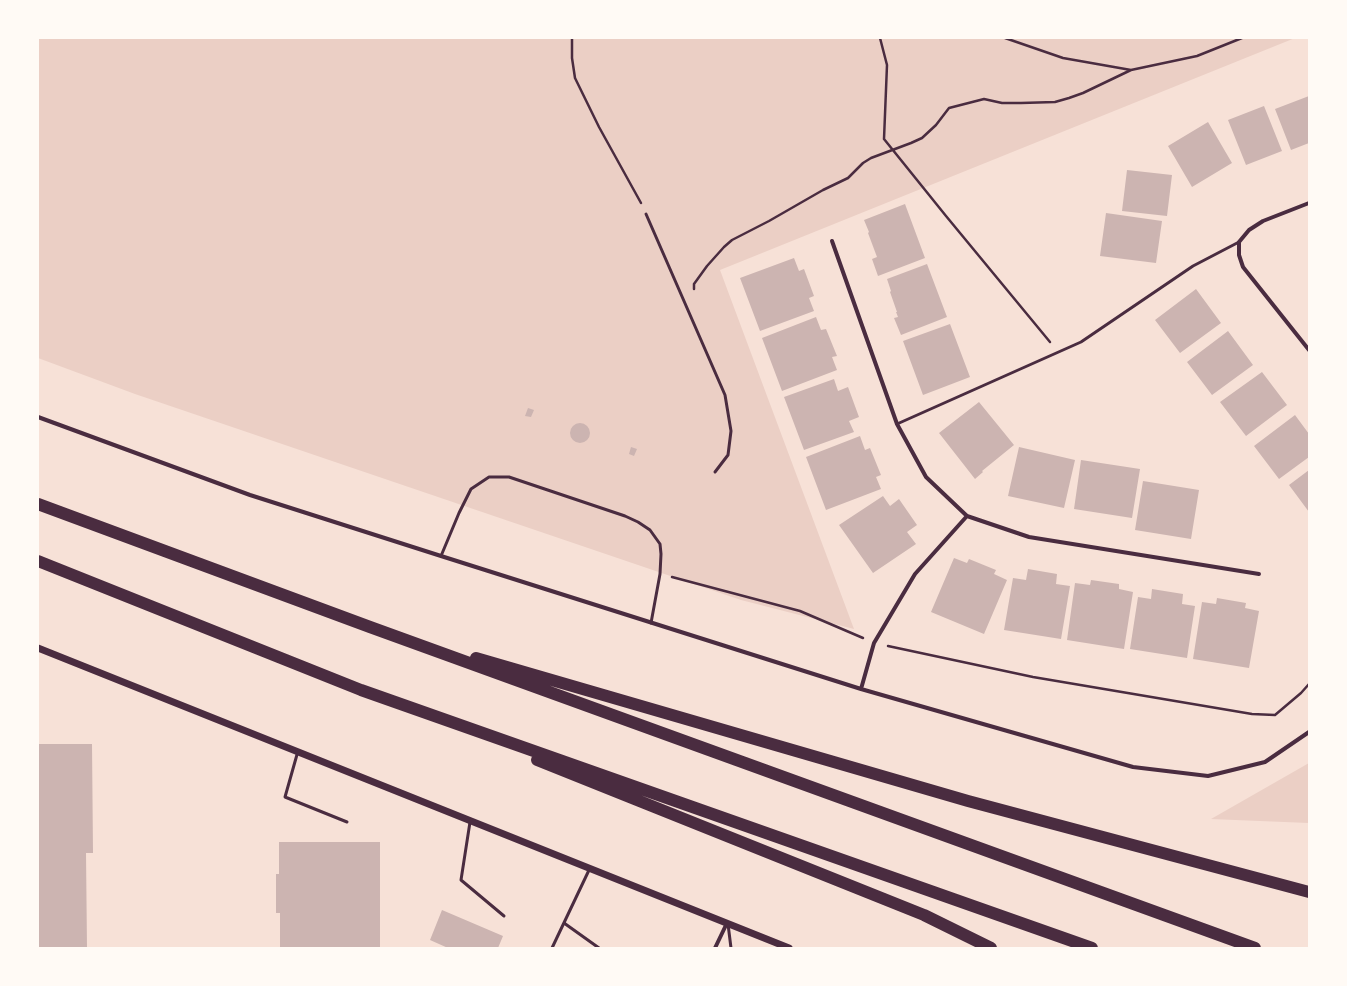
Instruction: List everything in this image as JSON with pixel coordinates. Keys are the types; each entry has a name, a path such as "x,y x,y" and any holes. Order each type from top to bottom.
{"highway":[{"path":"38,504 370,628 1255,948"},
{"path":"38,560 924,915 991,948"},
{"path":"370,628 968,801 1309,892"},
{"path":"361,690 1092,948"}],"street":[{"path":"1309,203 1262,221 1249,230 1239,242 1239,255 1243,267 1309,350"},
{"path":"832,241 897,424 926,477 967,516 1029,537 1259,574"},
{"path":"38,417 250,495 441,556 861,689 1134,767 1208,776 1266,762 1309,732"},
{"path":"861,689 874,643 915,574 967,516"},
{"path":"38,648 789,948"},
{"path":"715,948 727,923"}],"lane":[{"path":"646,214 724,394 731,431 728,455 715,472"},
{"path":"897,424 1081,342 1193,266 1239,242"},
{"path":"441,556 458,513 471,489 489,477 509,477 625,516 650,530 660,544 661,554 660,574 651,623"},
{"path":"298,751 285,797 347,822"},
{"path":"470,820 462,880 504,916"},
{"path":"552,948 590,868"},
{"path":"564,923 599,948"},
{"path":"727,923 731,948"}],"path":[{"path":"572,38 574,78 599,128 637,194 646,214"},
{"path":"880,38 887,65 884,139 1058,352"},
{"path":"1005,38 1063,58 1131,70"},
{"path":"689,313 694,284 707,266 732,240 769,221 822,190 848,178 863,163 871,158 922,138 936,125 949,108 984,99 1002,103 1021,104 1055,102 1083,93 1131,70 1197,56 1242,38"},
{"path":"660,574 800,611 874,643 1033,677 1252,714 1275,715 1301,693 1309,684"}],"shaded area":[{"path":"38,38 1295,38 720,270 854,629 741,600 135,394 38,358"},
{"path":"1309,763 1309,823 1211,819"}],"building":[{"path":"1309,96 1309,143 1291,150 1275,109"},
{"path":"1264,106 1282,151 1246,165 1228,120"},
{"path":"1208,122 1232,163 1192,187 1168,146"},
{"path":"1127,170 1172,175 1167,216 1122,211"},
{"path":"905,204 925,258 878,276 872,259 877,257 864,220"},
{"path":"1106,213 1162,221 1156,263 1100,256"},
{"path":"794,258 799,271 804,269 814,296 809,298 814,311 760,331 740,278"},
{"path":"927,264 947,317 901,335 894,318 898,317 887,279"},
{"path":"1196,289 1221,323 1180,353 1155,320"},
{"path":"816,317 821,330 826,329 837,356 832,357 837,370 782,391 762,338"},
{"path":"950,324 970,377 923,395 903,341"},
{"path":"1228,331 1253,365 1212,395 1187,362"},
{"path":"1262,372 1287,405 1246,436 1220,402"},
{"path":"834,379 838,391 848,387 859,417 849,421 854,432 804,450 784,397"},
{"path":"979,402 1014,445 982,471 983,472 975,479 939,433"},
{"path":"528,408 534,410 531,417 525,416"},
{"path":"1295,415 1309,434 1309,457 1279,479 1254,446"},
{"path":"580,423 587,426 590,433 587,440 580,443 573,440 570,433 573,426"},
{"path":"860,436 865,450 870,448 881,475 876,477 881,489 826,510 806,457"},
{"path":"631,447 637,449 634,456 629,454"},
{"path":"1019,447 1075,460 1064,508 1008,496"},
{"path":"1081,460 1140,469 1132,518 1074,509"},
{"path":"1309,470 1309,512 1289,485"},
{"path":"1143,481 1199,490 1191,539 1135,530"},
{"path":"883,496 890,506 899,499 917,525 907,532 916,544 873,573 839,525"},
{"path":"954,558 967,563 969,559 996,570 994,574 1007,580 984,634 931,612"},
{"path":"1028,569 1057,574 1056,584 1070,586 1061,639 1004,630 1013,578 1026,580"},
{"path":"1091,580 1119,584 1119,589 1133,592 1124,649 1067,640 1075,583 1090,585"},
{"path":"1152,589 1183,594 1182,604 1195,606 1187,658 1130,649 1138,597 1151,599"},
{"path":"1217,598 1246,603 1245,608 1259,611 1249,668 1193,659 1202,602 1216,604"},
{"path":"38,744 92,744 93,853 86,853 87,948 38,948"},
{"path":"279,842 380,842 380,948 280,948 280,913 276,913 276,874 279,874"},
{"path":"442,910 503,936 498,948 448,948 430,940"}]}
